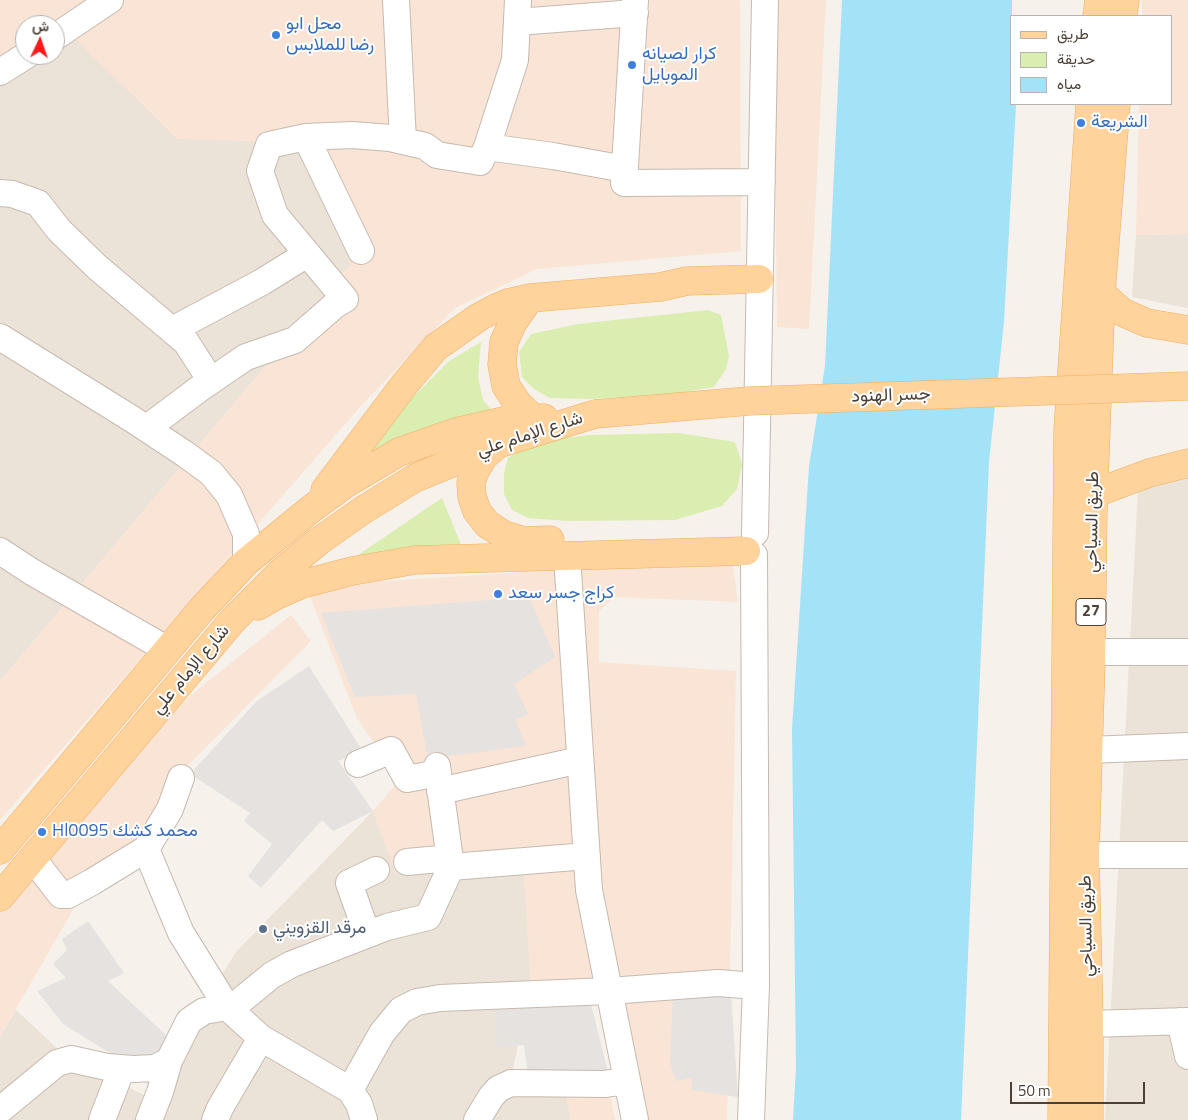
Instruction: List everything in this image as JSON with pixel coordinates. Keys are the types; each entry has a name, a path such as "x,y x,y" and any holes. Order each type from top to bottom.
{"main road":[{"path":"1098,15 1099,0"},
{"path":"1123,15 1124,0"},
{"name":"طريق السياحي","path":"1062,1120 1068,429 1090,105"},
{"name":"طريق السياحي","path":"1089,1120 1085,855 1091,652 1093,494 1101,293 1116,105"},
{"path":"311,509 404,385 436,347 479,317 508,303 530,298 660,287 687,281 759,286"},
{"path":"1101,293 1122,312 1147,323 1188,330"},
{"path":"530,298 513,322 504,342 502,364 506,386 518,404 534,419"},
{"name":"جسر الهنود","path":"595,414 749,401 1188,386"},
{"name":"شارع الإمام علي","path":"0,850 202,609 246,562 345,484 399,452 456,432 504,421 595,414"},
{"name":"شارع الإمام علي","path":"0,897 230,625 280,573 319,541 363,510 414,478 498,444 595,414"},
{"path":"498,444 484,456 474,473 471,483 472,497 477,510 487,524 495,530 514,538 524,541 750,544"},
{"path":"1093,494 1149,473 1188,463"},
{"path":"202,609 230,625 277,595 302,584 415,560 566,556 750,544"}],"street":[{"path":"65,30 110,0"},
{"path":"396,0 403,141"},
{"path":"751,1120 756,986 750,544 762,182 765,0"},
{"path":"484,154 515,60 517,11 635,6 624,183 762,182"},
{"path":"0,72 15,63"},
{"path":"147,428 246,357 295,340 335,305 345,299 275,215 260,171 269,145 306,138 352,135 390,138 425,146 437,155 553,156 625,169"},
{"path":"306,138 361,251"},
{"path":"0,193 12,194 38,204 59,230 97,267 186,342 211,381"},
{"path":"172,330 262,282 307,254"},
{"path":"0,337 147,428 211,473 229,496 246,534 246,562"},
{"path":"0,552 168,650"},
{"path":"566,556 590,890 635,1120"},
{"path":"1091,652 1188,652"},
{"path":"1088,750 1188,746"},
{"path":"358,764 391,750 407,779 580,760"},
{"path":"149,1120 169,1061 189,1021 204,1011 227,1007 239,1002 272,975 292,964 367,934 428,916 451,862 438,777"},
{"path":"32,859 61,895 68,895 92,882 146,849 170,809 181,778"},
{"path":"146,849 181,933 227,1007 261,1038 350,1090 359,1104 364,1120"},
{"path":"1085,855 1188,855"},
{"path":"407,862 587,856"},
{"path":"367,934 349,883 376,870"},
{"path":"350,1090 382,1033 401,1010 417,1002 440,998 609,991 718,983 756,986"},
{"path":"1089,1024 1184,1021 1188,1056"},
{"path":"215,1120 220,1108 261,1038"},
{"path":"0,1110 57,1063 71,1059 106,1067 155,1068 169,1061"},
{"path":"102,1120 122,1068"},
{"path":"477,1120 498,1089 512,1083 604,1084 627,1081"}],"shaded area":[{"path":"0,0 740,0 741,251 537,269 455,308 359,408 0,820 0,681 359,255 304,143 177,139 65,29 65,15 15,15 15,49 0,58"},
{"path":"776,0 826,0 809,329 777,327"},
{"path":"1142,0 1188,0 1188,234 1136,235 1139,105 1173,105 1173,15 1142,15"},
{"path":"65,30 304,143 359,255 0,681 0,58 15,56 15,65 65,65"},
{"path":"1188,234 1188,308 1132,297 1136,235"},
{"path":"1188,475 1188,1120 1105,1120 1138,490"},
{"path":"731,554 738,602 614,597 599,611 599,662 736,671 727,1120 648,1120 589,980 531,985 523,859 396,874 373,811 400,780 357,718 306,586 576,569"},
{"path":"529,597 555,657 514,684 528,714 515,720 526,746 428,759 416,694 355,697 321,613"},
{"path":"291,615 311,641 181,772 146,855 78,901 0,1037 0,900 77,808 191,695"},
{"path":"309,666 362,750 338,761 373,811 333,831 322,820 261,888 248,876 272,844 244,821 250,813 190,774 257,701"},
{"path":"373,811 396,874 523,859 531,985 510,1082 565,1088 571,1120 0,1120 0,1037 16,1010 63,1054 146,1096 236,952"},
{"path":"88,921 124,973 108,981 168,1037 148,1066 113,1055 63,1024 37,991 66,978 53,964 67,950 62,939"},
{"path":"673,994 731,995 738,1097 692,1090 691,1078 676,1081 670,1062"},
{"path":"589,996 609,1076 528,1076 524,1045 495,1047 495,1004"},
{"path":"565,1088 610,1093 615,1120 571,1120"}],"green space":[{"path":"708,310 721,315 729,356 726,369 714,387 673,394 589,399 550,398 534,389 522,377 519,352 531,334 578,324"},
{"path":"481,342 478,377 483,400 492,411 361,461 406,404 449,361"},
{"path":"679,433 735,442 742,464 737,489 722,506 675,520 567,521 528,518 512,510 504,494 504,473 508,458 535,441 590,435"},
{"path":"442,498 462,547 345,564 433,504"}],"water":[{"path":"842,0 1012,0 1012,15 1010,15 1010,105 1016,105 1004,322 989,462 961,1120 793,1120 796,1068 792,729 809,466 825,366"}],"place":[{"name":"محل ابو رضا للملابس","path":"276,35"},
{"name":"كرار لصيانه الموبايل","path":"632,65"},
{"name":"الشريعة","path":"1081,123"},
{"name":"كراج جسر سعد","path":"498,594"},
{"name":"Hl0095 محمد كشك","path":"42,832"},
{"name":"مرقد القزويني","path":"263,929"}]}
